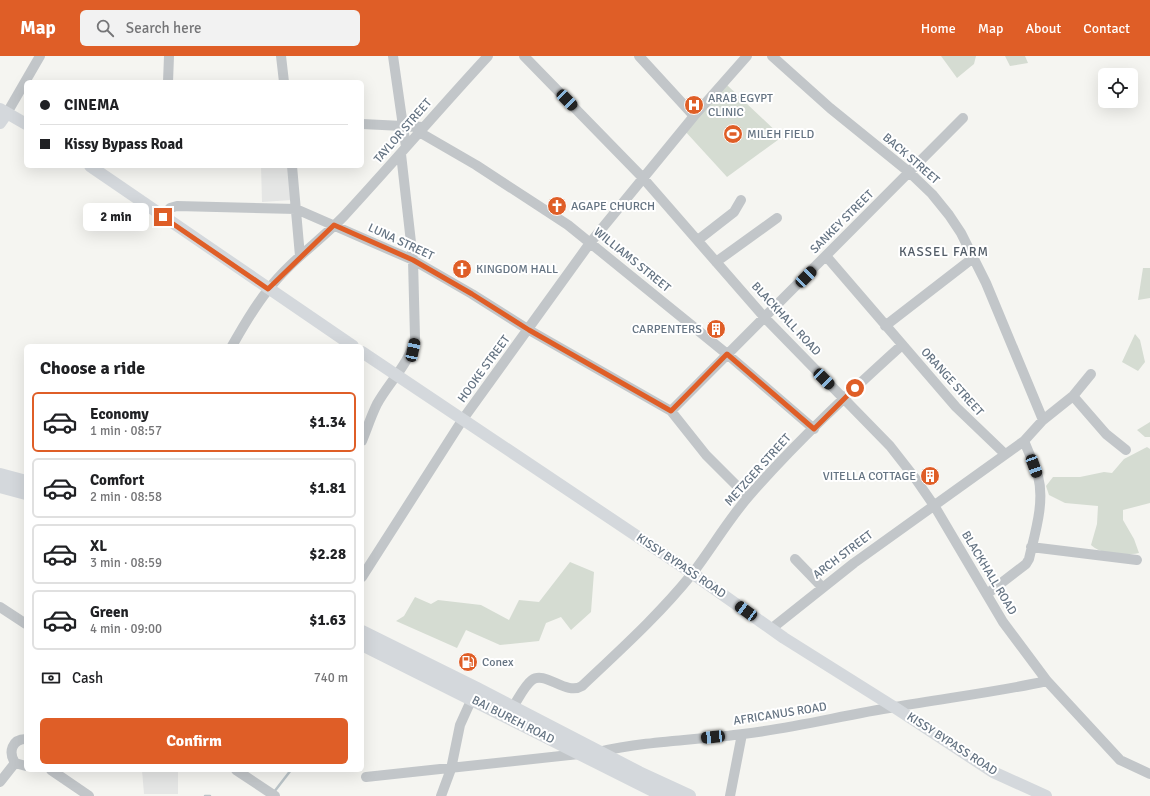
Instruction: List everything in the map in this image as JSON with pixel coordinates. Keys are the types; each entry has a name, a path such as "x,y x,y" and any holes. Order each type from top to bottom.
{"highway":[{"path":"0,475 24,481"},
{"path":"0,486 24,492"},
{"path":"364,633 475,694 512,708 639,773 689,796"},
{"name":"BAI BUREH ROAD","path":"364,645 475,694 579,754 665,796"}],"main road":[{"path":"0,123 4,111 24,121"},
{"path":"93,168 349,344"},
{"name":"KISSY BYPASS ROAD","path":"364,353 694,571 771,629 993,772 1046,796"}],"street":[{"path":"4,111 39,56"},
{"path":"168,80 169,56"},
{"path":"281,56 284,80"},
{"path":"364,436 377,405 396,375 407,362 413,350 416,338 413,260 403,126 393,56"},
{"name":"TAYLOR STREET","path":"233,344 243,326 268,289 300,256 334,225 404,150 421,129 488,56"},
{"name":"BLACKHALL ROAD","path":"524,56 643,178 765,318 890,446 915,478 934,507 1003,622 1047,680 1117,757 1130,766 1150,774"},
{"path":"639,56 694,116"},
{"name":"HOOKE STREET","path":"364,574 463,419 529,330 590,243 694,116 747,56"},
{"name":"BACK STREET","path":"772,56 830,108 909,172 932,194 949,216 973,258 1002,320 1042,420"},
{"name":"SANKEY STREET","path":"671,411 963,118"},
{"path":"364,124 403,126 421,129"},
{"name":"WILLIAMS STREET","path":"421,129 535,203 590,243 727,354 814,429"},
{"path":"292,168 300,256"},
{"path":"698,240 734,212 741,200"},
{"name":"LUNA STREET","path":"163,217 170,208 183,205 296,209 413,260 472,294 529,330 671,411"},
{"path":"716,262 777,218"},
{"name":"ORANGE STREET","path":"826,256 956,407 1005,454"},
{"path":"885,326 973,258"},
{"name":"METZGER STREET","path":"512,708 530,681 535,678 542,678 570,689 577,689 582,686 646,626 694,571 748,497 844,399 902,345"},
{"path":"934,507 1024,441 1042,420 1073,396 1091,374"},
{"path":"1073,396 1106,434 1126,450"},
{"path":"671,411 706,455 748,497"},
{"path":"987,594 1026,564 1031,547 1037,521 1039,488 1038,477 1024,441"},
{"name":"ARCH STREET","path":"771,629 822,587 934,507"},
{"path":"1031,547 1137,560"},
{"path":"795,559 822,587"},
{"path":"0,607 24,623"},
{"name":"AFRICANUS ROAD","path":"598,752 623,746 742,734 805,725 894,707 984,694 1047,680"},
{"path":"442,796 451,769 456,738 475,694"},
{"path":"730,796 742,734"},
{"path":"24,739 19,740 13,746 11,754 15,762 24,765"},
{"path":"366,777 579,754"},
{"path":"0,782 15,762"},
{"path":"54,772 89,796"},
{"path":"239,772 275,796"}],"shaded area":[{"path":"941,56 976,56 974,64 957,78"},
{"path":"1005,56 1025,56 1028,63 1010,66"},
{"name":"MILEH FIELD","path":"727,85 782,137 727,177 684,130"},
{"path":"261,168 289,168 292,200 262,202"},
{"path":"1143,268 1150,268 1150,298 1138,300"},
{"path":"1135,334 1140,340 1145,362 1138,371 1122,362"},
{"path":"1150,422 1150,437 1145,437 1137,430"},
{"path":"1147,447 1150,449 1150,503 1123,510 1123,520 1134,539 1139,553 1114,554 1101,551 1091,545 1097,524 1098,506 1065,503 1049,495 1046,486 1053,477 1080,477 1104,472 1112,473 1124,459"},
{"path":"570,562 594,572 591,612 571,630 561,617 546,623 539,641 500,645 466,630 457,648 396,621 404,616 415,597 431,604 438,600 481,605 509,620 519,600 539,602"},
{"path":"142,772 178,772 178,794 144,794"}],"waterway":[{"path":"274,792 289,772"},
{"path":"205,796 210,796"}],"place":[{"name":"ARAB EGYPT CLINIC","path":"694,105"},
{"name":"MILEH FIELD","path":"733,134"},
{"name":"AGAPE CHURCH","path":"557,206"},
{"name":"KINGDOM HALL","path":"462,269"},
{"name":"CARPENTERS","path":"716,329"},
{"name":"VITELLA COTTAGE","path":"930,476"},
{"name":"Conex","path":"468,662"}],"district":[{"name":"KASSEL FARM","path":"944,252"}],"route":[{"path":"163,217 268,289 300,256 334,225 413,260 472,294 529,330 671,411 727,354 814,429 855,388"}]}
